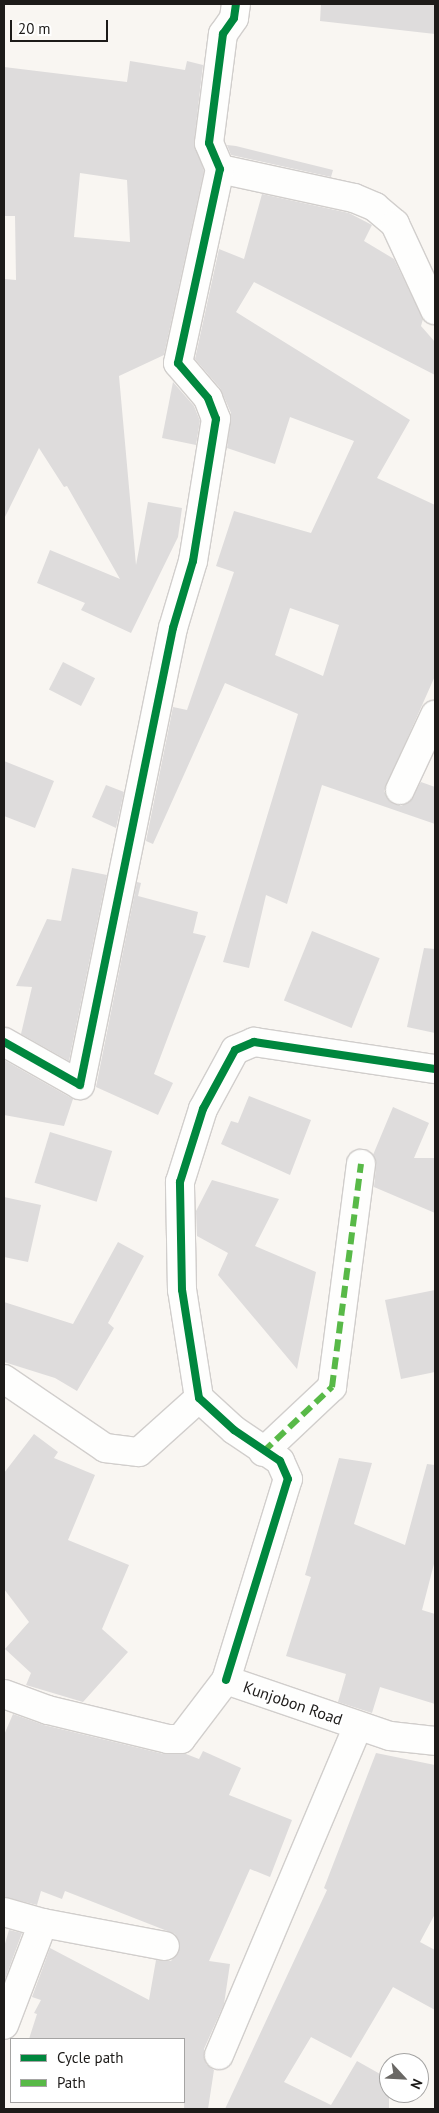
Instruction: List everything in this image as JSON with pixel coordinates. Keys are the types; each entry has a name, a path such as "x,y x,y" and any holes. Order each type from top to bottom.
{"street":[{"path":"4,1042 80,1085 173,628 193,561 216,419 208,398 178,363 220,168 209,143 223,34 234,18 236,4"},
{"path":"220,168 354,198 375,207 396,224 435,310"},
{"path":"400,790 435,715"},
{"path":"226,1680 288,1478 280,1461 262,1452 198,1398 182,1290 180,1182 203,1109 234,1050 254,1042 435,1069"},
{"path":"262,1452 332,1387 361,1164"},
{"path":"4,1380 105,1448 138,1452 198,1398"},
{"name":"Kunjobon Road","path":"4,1694 48,1710 168,1739 181,1739 226,1680 390,1736 435,1741"},
{"path":"219,2055 358,1726"},
{"path":"4,1912 43,1923 165,1946"},
{"path":"4,2025 43,1923"}],"building":[{"path":"321,4 435,4 435,34 320,21"},
{"path":"130,61 185,70 187,61 203,65 194,142 204,171 164,355 119,376 136,565 148,502 182,508 178,537 131,633 81,610 85,603 37,583 50,550 120,579 67,486 64,487 39,448 4,519 4,293 5,279 16,280 15,216 4,216 4,67 127,82","holes":["80,173 127,180 130,242 74,237"]},
{"path":"227,145 333,170 331,177 231,155"},
{"path":"262,194 349,213 372,225 364,241 394,259 423,319 421,326 435,342 435,375 254,282 236,312 410,420 377,478 435,505 435,676 384,791 388,799 401,806 409,802 421,782 435,787 435,824 322,785 287,904 266,895 249,968 223,962 298,714 225,683 153,844 146,841 173,707 187,710 234,572 216,566 234,511 311,533 354,441 290,417 275,464 227,448 231,413 220,388 195,359 219,249 244,259","holes":["290,608 339,625 323,676 275,655"]},
{"path":"173,382 194,406 200,421 196,445 162,438"},
{"path":"63,662 95,678 81,706 49,690"},
{"path":"4,761 54,781 35,828 4,816"},
{"path":"106,785 124,792 116,828 92,817"},
{"path":"72,868 107,875 69,1061 21,1034 32,987 16,986 47,919 61,921"},
{"path":"137,882 141,883 138,896 198,912 193,933 206,936 154,1074 173,1083 158,1115 96,1087"},
{"path":"312,931 380,958 352,1028 284,1001"},
{"path":"424,948 435,949 435,1033 407,1027"},
{"path":"4,1060 73,1099 64,1126 4,1115"},
{"path":"249,1096 311,1120 290,1175 221,1144 231,1121 238,1123"},
{"path":"393,1107 429,1123 414,1158 435,1158 435,1213 374,1187 376,1166 373,1155"},
{"path":"50,1132 112,1151 97,1202 35,1183"},
{"path":"212,1180 279,1199 255,1246 316,1272 297,1369 218,1275 228,1253 197,1236 196,1211"},
{"path":"4,1197 41,1205 28,1262 4,1257"},
{"path":"118,1242 144,1256 108,1323 114,1328 77,1391 55,1378 4,1362 4,1302 73,1324"},
{"path":"435,1290 435,1372 401,1379 385,1300"},
{"path":"34,1434 58,1452 54,1458 95,1475 68,1540 129,1565 102,1629 128,1652 83,1702 26,1685 31,1673 5,1649 29,1622 4,1589 4,1473"},
{"path":"339,1458 372,1463 354,1524 405,1545 427,1464 435,1465 435,1560 422,1610 435,1614 435,1704 380,1687 372,1713 338,1702 346,1674 286,1656 311,1577 305,1575"},
{"path":"13,1714 44,1725 164,1754 186,1754 199,1759 203,1751 241,1768 229,1795 292,1820 270,1877 250,1869 209,1961 230,1964 224,2004 204,2049 206,2064 214,2070 208,2109 184,2109 185,2038 29,2038 37,2014 34,2013 41,2000 32,1997 50,1948 149,2000 156,1960 171,1961 180,1948 175,1934 65,1891 62,1899 41,1891 37,1905 4,1897 4,1735"},
{"path":"376,1753 435,1765 435,1914 420,1942 435,1950 435,2010 393,1987 351,2058 311,2037 284,2082 331,2105 357,2061 379,2073 379,2103 389,2103 389,2109 225,2109 327,1890 324,1888"},
{"path":"9,1930 22,1933 4,1982 4,1947"}],"marked path":[{"path":"263,1452 332,1387 361,1164"}],"cycle path":[{"path":"4,1042 80,1085 173,628 193,561 216,419 208,398 178,363 220,169 209,143 223,34 234,18 236,4"},
{"path":"226,1680 288,1479 280,1461 234,1430 199,1398 182,1290 180,1182 203,1109 235,1050 254,1042 435,1069"}]}
